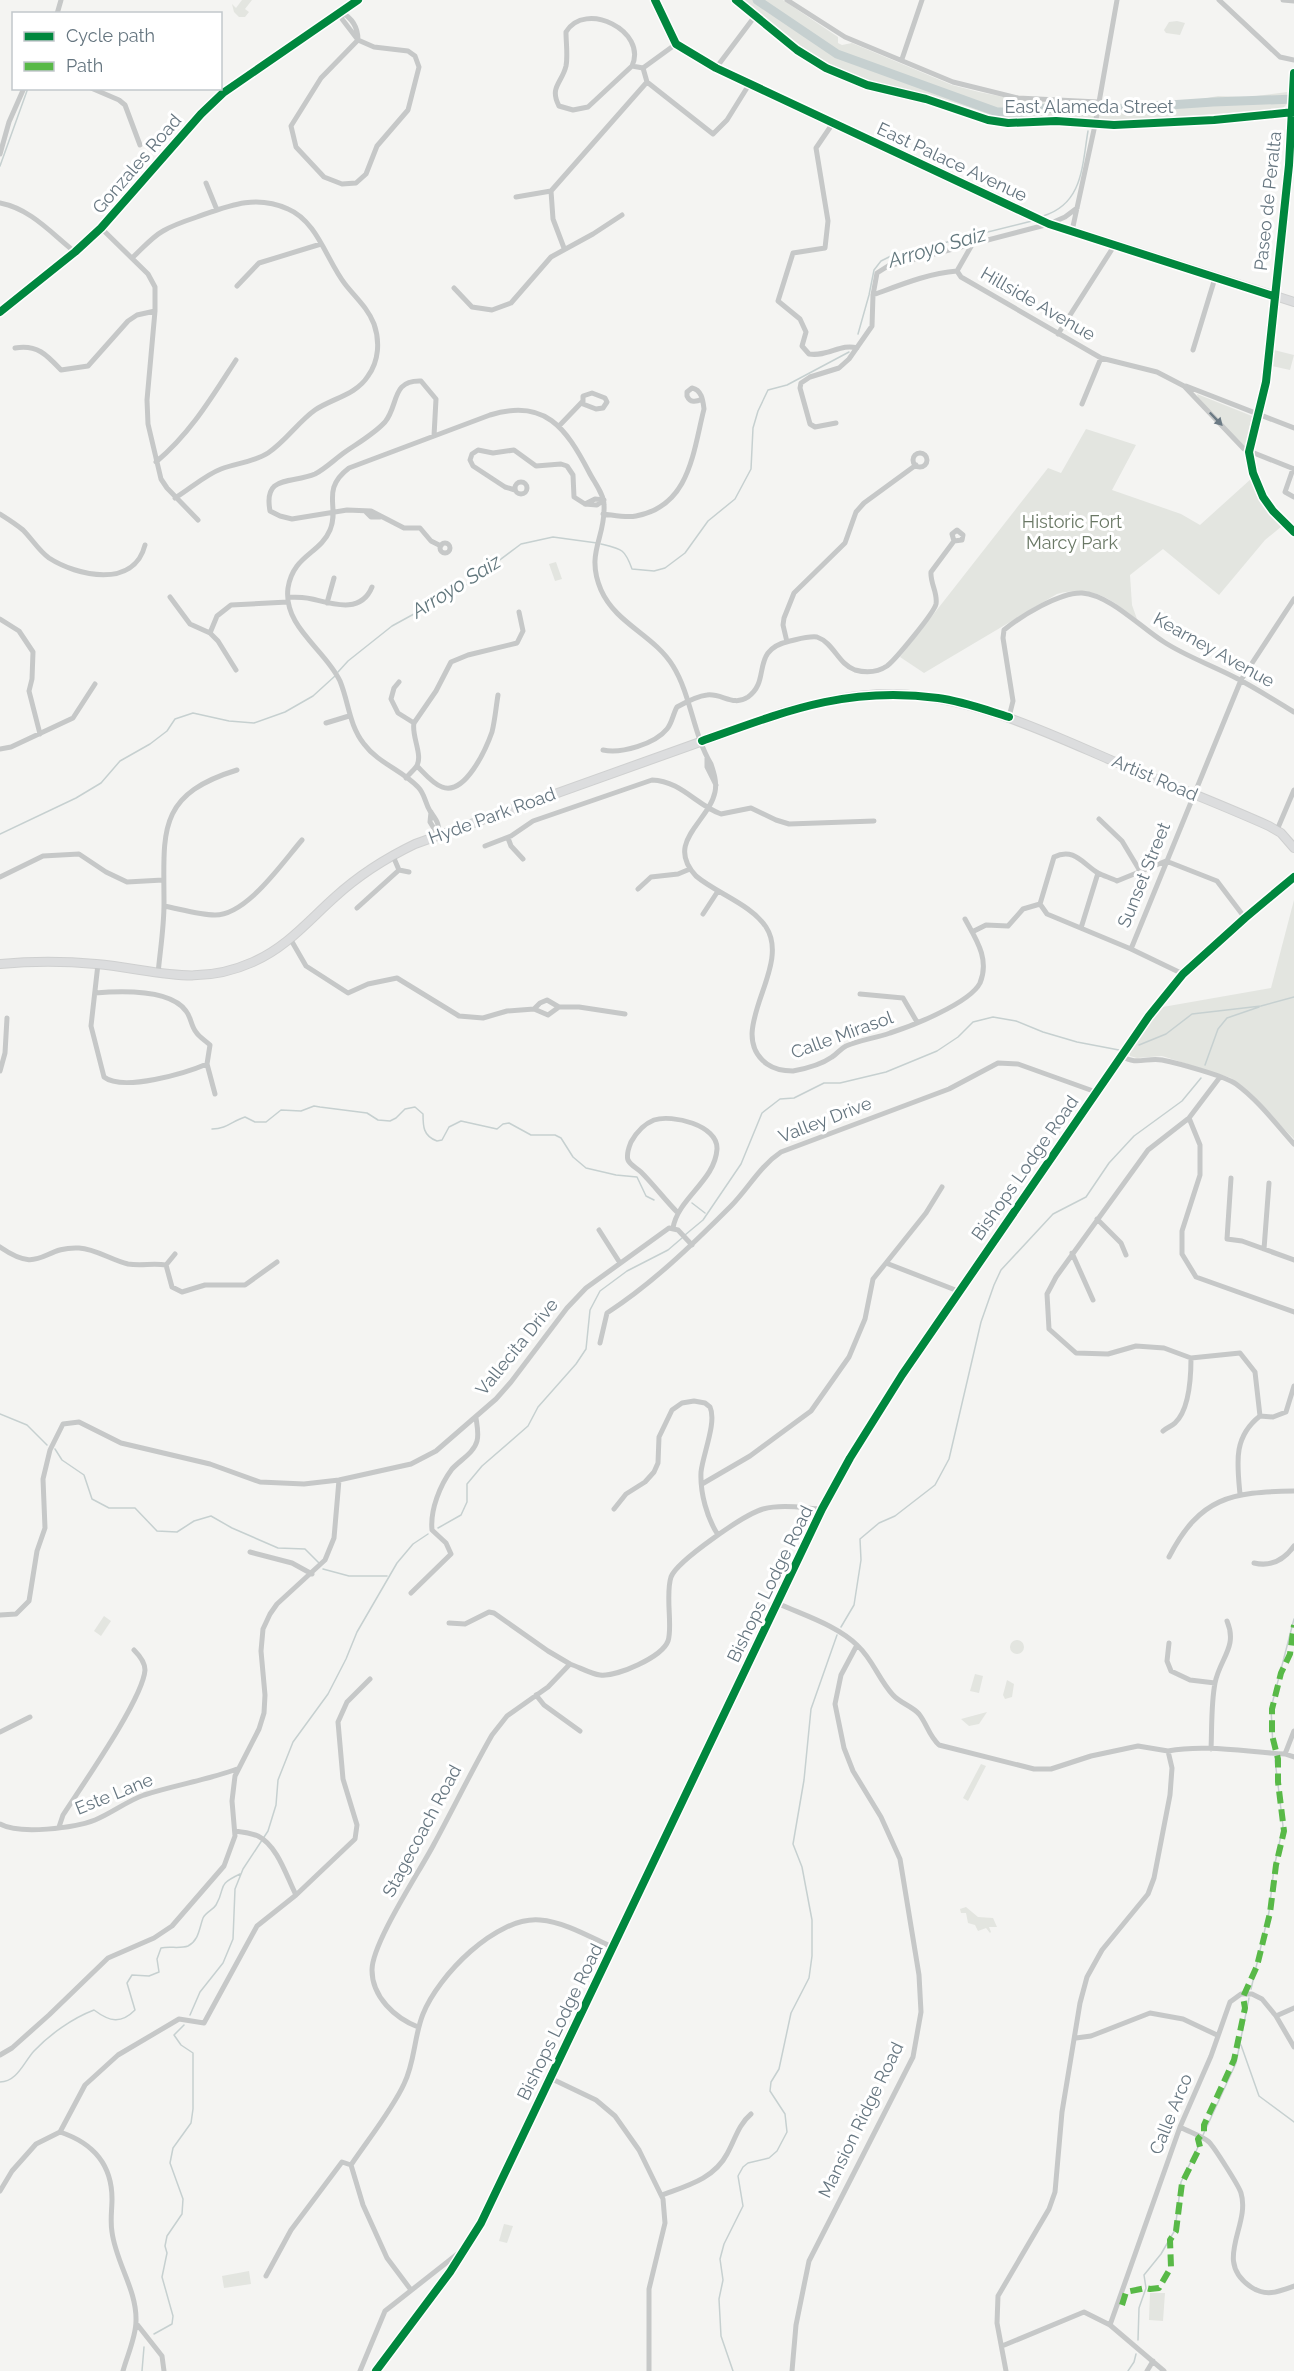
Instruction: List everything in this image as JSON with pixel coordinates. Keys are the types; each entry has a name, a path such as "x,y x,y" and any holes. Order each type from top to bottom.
{"street":[{"name":"Gonzales Road","path":"0,312 75,252 101,228 221,91 358,0"},
{"path":"632,66 643,68 676,44 655,0"},
{"name":"East Alameda Street","path":"736,0 812,60 840,75 867,85 926,99 994,122 1164,123 1293,110"},
{"name":"East Alameda Street","path":"787,0 845,37 953,82 1012,97 1098,104"},
{"path":"902,59 922,0"},
{"path":"1072,231 1117,0"},
{"path":"1219,0 1280,57 1294,60"},
{"path":"1283,0 1294,1"},
{"path":"341,12 349,16 355,26 358,40"},
{"path":"716,68 755,16"},
{"path":"585,17 597,17 622,28 632,40 634,60 632,66 588,107 573,110 559,106 554,97 566,67 566,32 568,28 585,17"},
{"path":"358,40 374,46 408,51 415,56 418,67 417,81 408,110 377,146 366,174 356,183 342,184 324,177 296,147 291,126 321,78 358,40"},
{"name":"East Palace Avenue","path":"676,44 716,68 1048,224 1294,302"},
{"path":"643,68 647,82 712,134 727,120 750,83"},
{"name":"Paseo de Peralta","path":"1294,73 1285,202 1273,296 1266,382 1249,452 1253,473 1263,497 1294,532"},
{"path":"516,197 551,191 647,82"},
{"path":"0,154 9,122 23,90"},
{"path":"96,90 125,105 140,145"},
{"path":"833,123 816,148 828,221 825,248 794,253 778,301 800,319 806,332 802,346 809,354 819,356 849,346 857,348"},
{"path":"206,183 217,210"},
{"path":"551,191 553,219 564,248"},
{"path":"132,258 165,230 217,210 251,201 276,204 291,210 303,219 344,283 362,303 377,334 377,355 369,375 354,390 315,410 269,453 219,470 175,498"},
{"path":"0,203 23,211 42,223 75,252"},
{"path":"836,423 815,427 810,424 800,388 801,382 839,368 857,348 872,326 873,295 877,273 888,266 1048,224 1065,217 1078,207"},
{"path":"454,288 472,307 492,310 511,303 551,257 622,215"},
{"path":"101,228 153,280 156,293 146,408 156,462 161,478 175,498 198,520"},
{"path":"957,272 973,243"},
{"path":"237,286 259,263 321,244"},
{"path":"1058,334 1114,246"},
{"name":"Hillside Avenue","path":"873,295 912,281 947,272 957,272 961,277 1101,358 1157,372 1184,386 1249,452"},
{"path":"1193,350 1215,278"},
{"path":"15,348 26,346 38,349 61,370 88,366 128,321 138,315 155,311"},
{"path":"1082,404 1101,358"},
{"path":"156,462 183,438 236,360"},
{"path":"434,436 436,399 420,381 410,380 399,389 389,417 380,427 315,474 277,483 271,489 268,501 270,511 292,519 352,510 366,512 371,517 380,518 404,528 420,528 431,541 441,546"},
{"path":"1184,386 1294,428"},
{"path":"603,513 635,516 656,509 674,495 686,479 704,410 702,399"},
{"path":"559,426 582,402"},
{"path":"438,835 438,822 421,791 366,747 356,733 338,678 295,621 288,599 294,570 328,533 334,486 341,474 349,468 490,415 512,411 540,415 559,426 574,443 604,500 595,550 597,579 608,603 620,617 659,648 676,672 702,741 707,767 716,785 709,807 687,842 686,857 690,869 678,874 651,877 638,889"},
{"path":"515,490 474,467 470,460 472,454 478,450 493,453 514,450 536,466 564,465 573,475 574,497 585,504 595,499 604,500"},
{"path":"1249,452 1294,469 1284,492 1294,497"},
{"path":"787,642 783,625 794,593 845,543 856,512 864,503 916,465"},
{"path":"0,514 24,530 46,556 84,573 105,575 125,572 138,561 145,545"},
{"path":"603,750 618,751 658,737 669,727 676,708 709,694 730,701 747,697 755,689 769,650 775,645 818,637 826,642 843,663 853,669 868,672 885,667 897,656 934,609 936,598 931,572 954,541"},
{"path":"327,603 334,578"},
{"path":"210,633 219,613 231,605 305,597 337,606 353,603 365,597 372,587"},
{"name":"Kearney Avenue","path":"1009,717 1012,701 1003,638 1004,630 1065,595 1091,594 1108,603 1166,644 1241,680 1294,712"},
{"path":"170,597 190,624 210,633 222,646 236,670"},
{"name":"Sunset Street","path":"1131,949 1241,680 1294,599"},
{"path":"406,778 417,766 419,758 414,736 414,723 436,691 451,662 468,655 517,643 523,631 519,612"},
{"path":"0,619 19,631 33,652 29,691 40,734"},
{"path":"399,682 394,688 391,699 398,713 414,723"},
{"path":"0,749 11,747 73,718 95,684"},
{"path":"417,766 441,787 455,788 463,784 490,736 498,694"},
{"name":"Hyde Park Road","path":"0,964 24,962 98,964 187,977 235,969 255,962 291,940 342,891 393,856 438,835 784,712 829,700 896,694 940,698 1009,717"},
{"path":"326,723 349,716"},
{"name":"Artist Road","path":"1009,717 1277,830 1294,848"},
{"path":"158,974 164,906 163,847 169,822 178,805 192,790 211,778 237,770"},
{"path":"485,846 508,838 533,821 648,781 673,784 724,814 751,808 789,824 874,821"},
{"path":"1277,830 1294,790"},
{"path":"1100,819 1122,842 1140,871"},
{"path":"508,838 523,859"},
{"path":"164,906 215,915 233,912 251,897 302,840"},
{"path":"1040,904 1054,857 1062,853 1072,853 1098,873 1117,881 1166,861 1217,882 1245,918"},
{"path":"0,877 43,856 79,854 106,872 128,882 163,880"},
{"path":"393,856 399,870"},
{"name":"Calle Mirasol","path":"690,869 700,879 759,919 771,936 773,950 771,963 752,1033 755,1050 769,1065 780,1070 796,1070 829,1059 845,1046 892,1033 964,1000 977,987 982,975 984,960 965,919"},
{"path":"399,870 409,872"},
{"path":"357,908 399,870"},
{"path":"1081,928 1098,873"},
{"name":"Bishops Lodge Road","path":"376,2371 467,2247 485,2214 822,1509 874,1416 1096,1092 1183,974 1294,878"},
{"path":"703,915 718,891"},
{"path":"1040,904 1047,914 1131,949 1183,974"},
{"path":"972,932 986,925 1008,926 1023,909 1040,904"},
{"path":"291,940 306,966 348,993 368,984 397,978 459,1016 483,1018 507,1011 534,1009 548,1015 559,1007"},
{"path":"98,964 91,1030 101,1071 106,1080 124,1084 182,1074 207,1064"},
{"path":"95,993 128,992 168,998 180,1004 189,1015 196,1032 210,1046 207,1064 215,1094"},
{"path":"860,994 903,998 917,1022"},
{"path":"534,1009 547,1000 559,1007 579,1007 625,1014"},
{"path":"0,1071 5,1053 7,1018"},
{"path":"1122,1056 1137,1062 1162,1060 1236,1084 1294,1144"},
{"name":"Valley Drive","path":"600,1343 607,1312 643,1289 692,1245 781,1152 949,1089 994,1065 1014,1063 1096,1092"},
{"path":"1220,1077 1189,1118 1148,1150 1072,1253 1047,1294 1050,1329 1076,1353 1108,1354 1136,1346 1164,1348 1191,1358 1240,1353 1255,1372 1260,1416"},
{"path":"1189,1118 1200,1145 1200,1175 1182,1231 1182,1254 1196,1276 1294,1311"},
{"path":"678,1213 629,1162 627,1157 631,1142 640,1130 649,1122 659,1119 671,1119 701,1126 712,1133 717,1143 716,1153 708,1172 678,1213 673,1228 692,1245"},
{"path":"1231,1178 1227,1239 1294,1260"},
{"path":"1264,1249 1269,1183"},
{"path":"702,1484 750,1456 811,1411 849,1357 865,1319 873,1279 926,1213 942,1186"},
{"path":"1098,1219 1121,1243 1126,1255"},
{"name":"Vallecita Drive","path":"0,1615 16,1614 29,1601 37,1551 45,1528 43,1479 50,1450 63,1424 79,1422 121,1443 210,1464 260,1482 304,1484 339,1480 411,1464 436,1451 476,1418 512,1382 575,1299 590,1284 664,1231 673,1228"},
{"path":"599,1230 620,1263"},
{"path":"0,1247 14,1257 25,1260 34,1260 76,1248 91,1250 127,1264 166,1265"},
{"path":"1072,1253 1093,1300"},
{"path":"166,1265 175,1254"},
{"path":"166,1265 172,1287 179,1292 185,1292 205,1285 246,1285 277,1262"},
{"path":"886,1263 958,1291"},
{"path":"1163,1431 1176,1422 1186,1402 1191,1376 1191,1358"},
{"path":"1240,1494 1238,1469 1240,1443 1247,1426 1260,1416 1273,1417 1286,1412 1294,1386"},
{"path":"614,1509 626,1494 645,1482 654,1472 658,1463 659,1437 667,1417 678,1405 690,1401 705,1403 712,1412 702,1468 702,1484 709,1518 718,1535"},
{"path":"411,1593 451,1554 446,1543 432,1530 430,1518 435,1502 452,1469 475,1446 478,1437 476,1418"},
{"path":"0,2055 12,2048 49,2016 108,1959 154,1938 178,1920 225,1866 234,1845 232,1801 237,1769 259,1729 264,1713 266,1695 261,1645 264,1624 277,1604 325,1560 334,1538 339,1480"},
{"path":"1169,1557 1179,1538 1194,1519 1209,1507 1240,1494 1294,1491"},
{"path":"449,1623 465,1624 489,1612 494,1613 570,1664 600,1676 617,1673 661,1651 669,1640 671,1575 681,1564 718,1535 761,1510 782,1507 822,1509"},
{"path":"1254,1563 1265,1565 1286,1558 1294,1546"},
{"path":"250,1552 287,1561 312,1574"},
{"path":"777,1603 836,1630 857,1645 876,1669 891,1694 917,1712 932,1738 939,1745 1034,1769 1051,1769 1091,1756 1138,1746 1168,1751 1184,1748 1211,1749 1285,1754 1294,1757"},
{"path":"1211,1749 1215,1683 1231,1643 1232,1632 1227,1621"},
{"path":"1169,1642 1167,1661 1171,1671 1190,1680 1215,1683"},
{"name":"Mansion Ridge Road","path":"792,2371 796,2325 809,2261 913,2057 921,2012 919,1975 900,1859 881,1817 853,1771 844,1748 835,1704 841,1675 857,1645"},
{"path":"59,1827 63,1815 124,1718 142,1682 145,1667 134,1650"},
{"name":"Stagecoach Road","path":"418,2026 404,2021 394,2013 377,1990 372,1971 375,1954 492,1734 507,1716 551,1685 570,1664"},
{"path":"0,2191 12,2171 36,2144 60,2132 85,2085 118,2055 178,2019 204,2023 257,1926 296,1895 351,1844 357,1834 357,1822 343,1779 338,1722 347,1702 370,1679"},
{"path":"536,1695 544,1705 580,1731"},
{"path":"0,1732 30,1717"},
{"path":"1285,1754 1294,1731"},
{"path":"1006,2371 997,2323 998,2296 1049,2209 1055,2192 1062,2112 1080,2003 1087,1977 1102,1950 1148,1894 1154,1878 1170,1795 1172,1768 1168,1751"},
{"name":"Este Lane","path":"0,1824 15,1829 59,1827 89,1822 142,1796 237,1769"},
{"path":"235,1831 259,1836 266,1842 279,1861 296,1895"},
{"path":"351,2165 405,2084 412,2063 418,2026 432,1995 454,1966 491,1937 513,1925 531,1920 548,1921 612,1947"},
{"name":"Calle Arco","path":"1110,2325 1180,2127 1211,2056 1230,2002 1241,1994 1252,1994 1262,1999 1276,2016 1294,2047"},
{"path":"1276,2016 1294,2008"},
{"path":"1076,2038 1091,2036 1150,2013 1184,2019 1217,2035"},
{"path":"550,2078 596,2100 615,2116 633,2139 662,2194 665,2223 652,2270 648,2297 649,2371"},
{"path":"662,2194 697,2181 715,2170 726,2156 741,2125 751,2114"},
{"path":"1180,2127 1209,2142 1241,2192 1243,2209 1232,2254 1236,2271 1246,2284 1259,2293 1275,2293 1294,2286"},
{"path":"60,2132 77,2138 94,2150 108,2169 112,2197 112,2232 120,2263 131,2290 136,2324 123,2371"},
{"path":"266,2276 291,2230 323,2186 342,2162 351,2165"},
{"path":"351,2165 363,2205 387,2258 411,2290"},
{"path":"360,2371 385,2311 467,2247"},
{"path":"1002,2346 1084,2312 1110,2325 1164,2371"},
{"path":"136,2324 162,2356 164,2371"},
{"path":"1147,2371 1153,2361"}],"green space":[{"path":"242,0 252,0 245,9 249,12 245,17 239,17 234,12 232,4 236,8"},
{"path":"742,0 783,0 838,37 838,43 842,45 852,43 952,85 1025,101 1094,106 1181,103 1218,96 1248,97 1287,92 1287,104 1283,108 1273,110 1113,121 1056,116 1015,119 987,117 926,95 880,85 844,72 796,45"},
{"path":"1169,22 1185,23 1180,35 1166,33 1164,30"},
{"path":"1274,350 1294,355 1290,370 1272,366"},
{"path":"1197,394 1252,416 1245,447 1198,398"},
{"name":"Historic Fort Marcy Park","path":"1086,429 1136,445 1112,490 1181,514 1200,525 1252,478 1267,510 1282,526 1265,540 1219,595 1163,549 1130,575 1132,605 1137,619 1109,599 1091,592 1057,594 924,673 900,657 1048,468 1061,473"},
{"path":"556,562 562,579 555,581 549,564"},
{"path":"1294,900 1294,1139 1245,1089 1231,1078 1162,1056 1137,1058 1130,1056 1129,1051 1157,1008 1271,988"},
{"path":"104,1616 111,1621 101,1636 94,1631"},
{"path":"1014,1640 1020,1640 1024,1647 1020,1654 1014,1654 1010,1650 1010,1644"},
{"path":"975,1674 983,1676 979,1693 970,1691"},
{"path":"1007,1680 1014,1684 1012,1697 1005,1699 1003,1695"},
{"path":"987,1712 979,1724 969,1726 961,1719"},
{"path":"981,1764 986,1766 968,1801 963,1798"},
{"path":"966,1907 978,1917 993,1918 997,1927 989,1927 990,1933 986,1928 978,1931 975,1925 968,1923 966,1913 961,1913 960,1909"},
{"path":"504,2224 513,2226 507,2243 499,2241"},
{"path":"249,2271 251,2284 224,2288 222,2276"},
{"path":"1150,2293 1165,2293 1163,2321 1149,2320"}],"waterway":[{"path":"757,0 837,54 997,112 1022,112 1047,108 1082,111 1294,99"},
{"path":"0,166 27,90"},
{"name":"Arroyo Saiz","path":"1043,216 1066,203 1073,193 1082,170 1088,131"},
{"name":"Arroyo Saiz","path":"858,334 874,270 881,261 891,256 1032,221"},
{"name":"Arroyo Saiz","path":"601,544 622,551 632,569 654,571 665,568 685,553 708,521 735,499 751,469 753,428 768,390 787,385 849,352"},
{"name":"Arroyo Saiz","path":"338,672 348,661 392,626 465,586 521,544 553,537 597,543"},
{"name":"Arroyo Saiz","path":"0,834 76,798 101,783 120,761 150,744 167,731 175,719 193,713 229,721 254,723 285,712 313,696 335,676"},
{"path":"1139,1045 1166,1034 1192,1014 1261,1006 1294,997"},
{"path":"1205,1065 1218,1029 1227,1018 1259,1007"},
{"path":"685,1235 703,1220 741,1164 762,1113 780,1099 794,1098 824,1083 840,1083 886,1072 937,1051 958,1037 973,1022 993,1017 1016,1021 1077,1042 1119,1050"},
{"path":"841,1627 854,1605 861,1560 860,1539 879,1523 895,1516 935,1485 949,1459 981,1322 1001,1270 1053,1214 1086,1197 1109,1163 1134,1136 1182,1101 1201,1078"},
{"path":"212,1129 226,1126 245,1117 255,1122 266,1122 281,1110 301,1111 314,1106 367,1113 378,1120 390,1121 405,1109 415,1107 423,1114 426,1133 437,1141 442,1140 449,1127 461,1121 497,1129 509,1123 531,1135 555,1135 561,1138 573,1157 586,1168 637,1177 646,1196 654,1200"},
{"path":"692,1203 705,1213"},
{"path":"438,1528 461,1515 467,1502 467,1484 482,1466 528,1426 538,1407 576,1364 586,1349 590,1310 600,1291 627,1271 668,1250 682,1238"},
{"path":"0,1414 27,1425 47,1445"},
{"path":"55,1449 62,1460 84,1475 92,1499 109,1508 135,1508 157,1531 177,1532 194,1521 211,1516 278,1548 305,1549 319,1563"},
{"path":"190,2015 200,1992 223,1963 233,1939 235,1889 243,1869 268,1831 276,1805 278,1780 293,1742 328,1694 357,1632 397,1563 413,1544 428,1534"},
{"path":"323,1569 349,1576 387,1576"},
{"path":"1273,1747 1271,1708 1294,1619"},
{"path":"733,2371 721,2336 719,2299 723,2280 720,2259 724,2244 743,2206 738,2176 748,2163 769,2158 777,2151 787,2132 785,2114 770,2091 771,2082 779,2069 791,2013 809,1978 812,1956 812,1920 802,1867 793,1844 804,1780 811,1709 837,1635"},
{"path":"1251,1989 1269,1912 1274,1868 1283,1826 1275,1760"},
{"path":"0,2082 16,2075 40,2045 78,2017 94,2010 115,2020 130,2015 135,2010 127,1983 132,1975 149,1976 159,1972 157,1959 161,1948 185,1947 192,1944 197,1937 204,1916 216,1905 224,1884 240,1874"},
{"path":"1203,2135 1236,2063 1249,1998"},
{"path":"154,2334 172,2324 173,2316 162,2277 167,2253 165,2246 167,2236 182,2214 183,2199 170,2163 173,2148 191,2123 193,2109 193,2053 181,2045 174,2035 184,2025"},
{"path":"1241,2045 1259,2096 1294,2122"},
{"path":"1138,2340 1139,2308 1146,2288 1144,2275 1161,2254 1175,2230 1181,2182 1200,2143"},
{"path":"142,2371 144,2347"},
{"path":"1128,2371 1136,2354"}],"marked path":[{"path":"1122,2305 1126,2292 1159,2288 1171,2267 1170,2240 1176,2231 1182,2183 1200,2147 1198,2139 1204,2132 1204,2125 1234,2060 1245,2008 1243,1997 1257,1966 1270,1913 1276,1865 1284,1831 1278,1782 1278,1759 1272,1735 1272,1709 1281,1673 1290,1654 1294,1625"}],"cycle path":[{"path":"0,312 75,252 101,228 201,114 223,93 358,0"},
{"path":"655,0 676,44 716,68 1049,224 1273,296"},
{"path":"736,0 797,50 826,68 867,85 926,99 988,120 1008,123 1056,121 1114,125 1214,120 1294,112"},
{"path":"1294,73 1289,165 1266,382 1249,452 1253,473 1263,497 1294,532"},
{"path":"702,741 790,711 845,698 875,695 947,699 1009,717"},
{"path":"376,2371 450,2272 481,2223 822,1509 850,1458 902,1375 1149,1016 1183,974 1294,877"}]}
